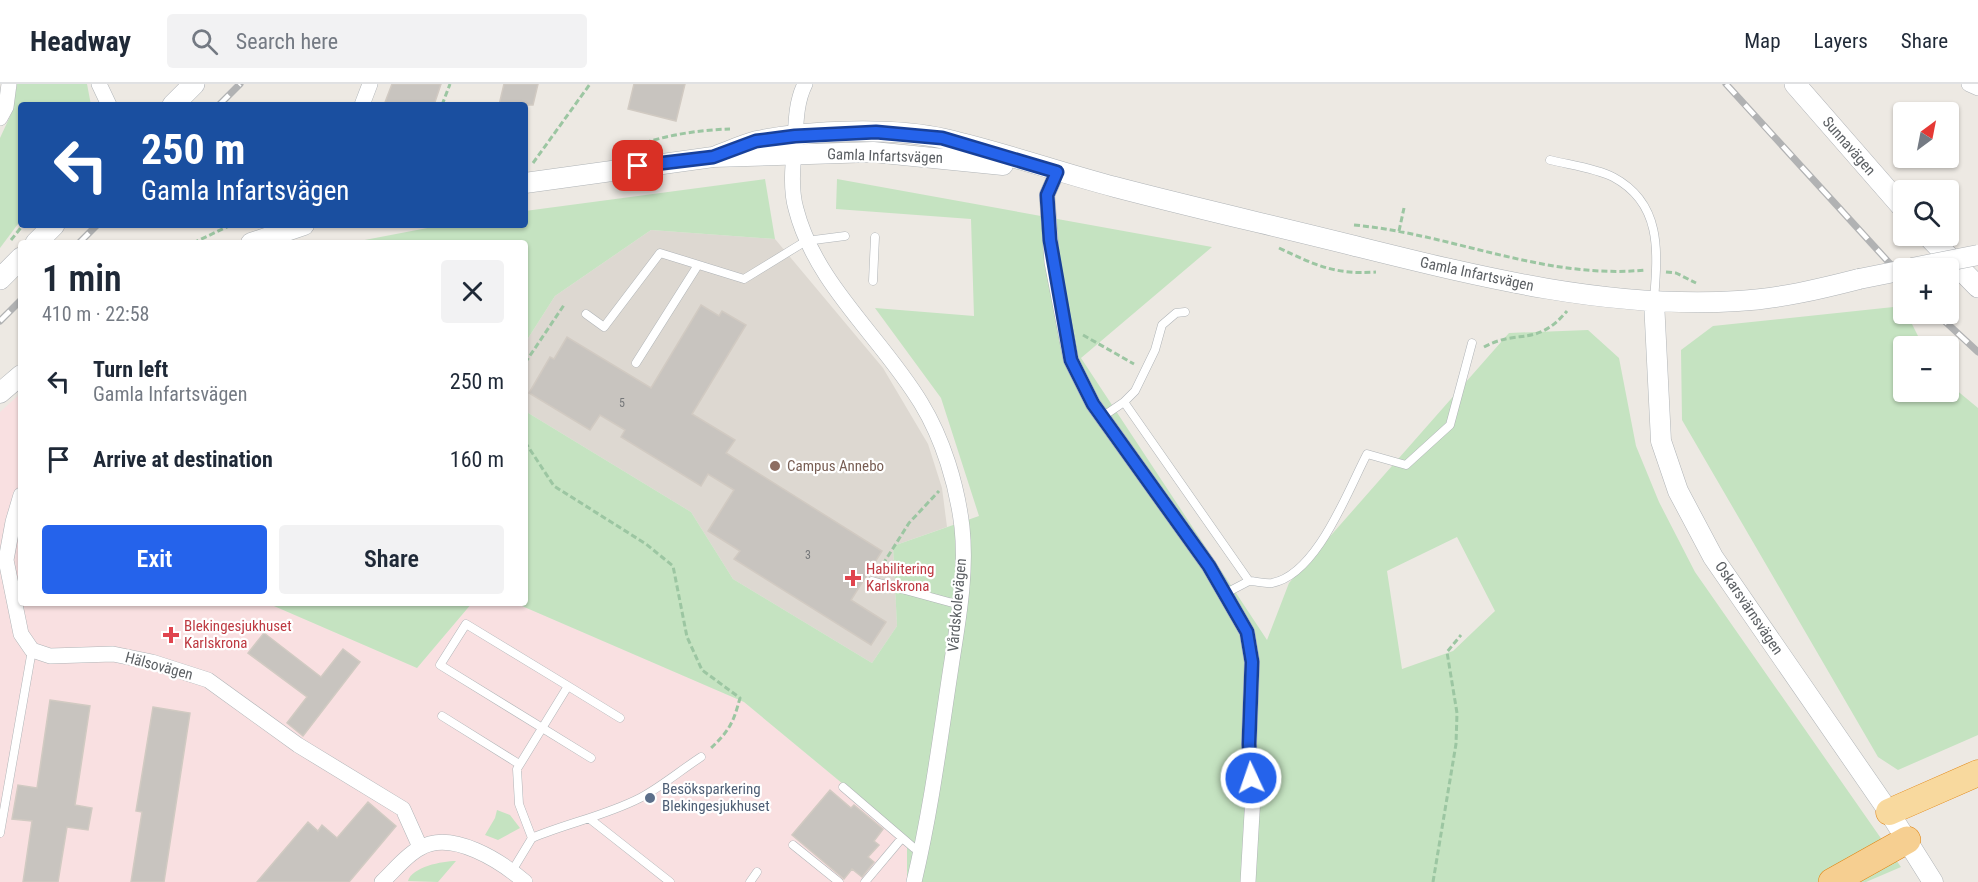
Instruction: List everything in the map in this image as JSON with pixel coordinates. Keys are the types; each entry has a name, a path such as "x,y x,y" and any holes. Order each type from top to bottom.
{"highway":[{"path":"1889,812 1978,773"},
{"path":"1832,882 1907,840"}],"main road":[{"path":"176,102 194,84"},
{"name":"Sunnavägen","path":"1795,84 1893,196"},
{"path":"39,240 51,228"},
{"path":"1938,246 1978,287"},
{"path":"0,279 18,261"}],"street":[{"path":"0,118 6,106 9,84"},
{"path":"99,84 108,102"},
{"path":"363,102 370,84"},
{"name":"Vårdskolevägen","path":"805,84 796,114 794,145 795,208 806,241 839,292 897,365 922,405 940,441 962,527 963,572 960,605 935,781 914,882"},
{"path":"1969,84 1978,88"},
{"name":"Gamla Infartsvägen","path":"528,174 713,157 756,141 794,145 876,132 942,138 1057,172 1485,278 1581,294 1654,301 1739,302 1822,289 1893,272"},
{"path":"1057,172 1047,195 1052,262 1071,360 1102,417 1226,593 1247,632 1252,662 1249,744 1252,796 1248,882"},
{"path":"259,240 295,228"},
{"path":"1959,259 1978,255"},
{"name":"Oskarsvärnsvägen","path":"1654,301 1661,441 1678,491 1713,557 1889,812 1933,882"},
{"path":"0,393 18,378"},
{"path":"18,505 6,560 21,634 32,650"},
{"name":"Hälsovägen","path":"32,650 50,656 113,654 161,664 208,680 298,745 403,809 420,847"},
{"path":"382,882 420,847 440,843 463,846 488,855 525,882"}],"lane":[{"path":"1550,160 1612,176 1638,194 1654,222 1656,270 1654,301"},
{"path":"586,314 604,327 660,253 744,279 806,241 845,236"},
{"path":"873,281 875,237"},
{"path":"636,363 698,265"},
{"path":"1102,417 1124,402 1135,391 1146,371 1162,325 1176,313 1185,312"},
{"path":"1226,593 1249,581 1272,583 1293,574 1325,537 1367,454 1406,465 1450,425 1472,344"},
{"path":"1124,402 1249,581"},
{"path":"872,581 960,605"},
{"path":"591,758 440,665 466,624 620,718"},
{"path":"0,832 32,650"},
{"path":"532,838 519,804 517,769 568,686"},
{"path":"442,716 519,764"},
{"path":"512,871 532,838 558,827 590,819 641,798 701,757"},
{"path":"843,787 902,838 922,851"},
{"path":"590,819 670,882"},
{"path":"865,882 902,838"},
{"path":"793,844 839,882"},
{"path":"750,882 757,872"}],"path":[{"path":"443,102 450,84"},
{"path":"528,174 590,84"},
{"path":"1399,231 1404,208"},
{"path":"199,240 225,228"},
{"path":"528,359 564,305"},
{"path":"1468,357 1488,344 1548,331 1568,311"},
{"path":"1065,324 1146,371"},
{"path":"528,447 554,486 646,543 673,566 687,637 702,670 740,698 733,723 727,733 701,757"},
{"path":"872,581 909,523 942,487"},
{"path":"1433,882 1456,744 1457,712 1447,652 1461,635"}],"shaded area":[{"name":"Campus Annebo","path":"651,230 775,239 883,368 928,444 942,488 947,527 893,546 897,626 872,663 733,579 691,512 528,413 528,338 555,296"},
{"name":"Blekingesjukhuset Karlskrona","path":"18,396 18,606 274,606 417,668 469,606 522,606 744,702 907,837 907,882 0,882 0,412"}],"green space":[{"path":"17,84 87,84 90,102 18,102 18,224 0,248 0,138 12,112"},
{"path":"765,179 775,239 651,230 555,296 528,338 528,240 365,240 427,228 528,228 528,211"},
{"path":"837,179 1212,247 1081,358 1267,640 1289,583 1509,333 1588,330 1619,358 1636,446 1659,502 1695,572 1901,867 1866,882 907,882 907,837 744,702 522,606 528,606 528,413 691,512 733,579 872,663 897,626 893,546 979,516 941,398 875,308 974,316 971,219 836,209","holes":["1457,537 1495,611 1453,651 1402,669 1387,571"]},
{"path":"1893,307 1893,324 1912,324 1918,336 1893,336 1893,402 1959,402 1959,392 1978,408 1978,735 1898,770 1878,757 1682,420 1681,350 1713,326"},
{"path":"274,606 469,606 417,668"},
{"path":"497,810 510,815 520,828 498,840 485,835"},
{"path":"456,861 438,882 408,881 415,872 421,869 443,862"}],"building":[{"path":"392,84 441,84 435,102 385,102"},
{"path":"504,84 538,84 533,105 528,105 528,102 500,102"},
{"path":"634,84 685,84 676,121 628,109"},
{"path":"701,305 719,316 722,311 746,325 692,414 735,440 726,453 882,551 851,600 886,622 871,645 734,559 740,551 708,531 734,490 708,474 701,486 621,437 625,430 600,415 590,430 529,393 550,357 554,359 567,337 651,388"},
{"path":"264,633 321,677 343,649 360,662 303,736 287,723 307,697 248,653"},
{"path":"50,700 90,706 75,805 92,808 88,830 67,827 58,882 23,882 32,821 12,819 18,785 37,788"},
{"path":"153,707 190,713 164,882 131,882 142,812 136,811"},
{"path":"830,790 851,808 854,805 883,829 874,841 879,845 868,857 874,862 862,877 852,869 844,879 792,835"},
{"path":"368,802 396,826 349,882 257,882 308,822 318,831 322,825 337,838"}],"railway":[{"path":"222,102 240,84"},
{"path":"1726,84 1893,267"},
{"path":"82,240 94,228"},
{"path":"0,321 18,303"},
{"path":"1948,324 1978,352"}],"place":[{"name":"Campus Annebo","path":"775,466"},
{"name":"Habilitering Karlskrona","path":"853,578"},
{"name":"Blekingesjukhuset Karlskrona","path":"171,635"},
{"name":"Besöksparkering Blekingesjukhuset","path":"650,798"}],"route":[{"path":"638,166 713,157 756,141 826,133 876,132 942,138 1057,172 1047,195 1050,240 1052,262 1071,360 1093,404 1209,566 1247,632 1252,662 1249,744 1251,778"}]}
